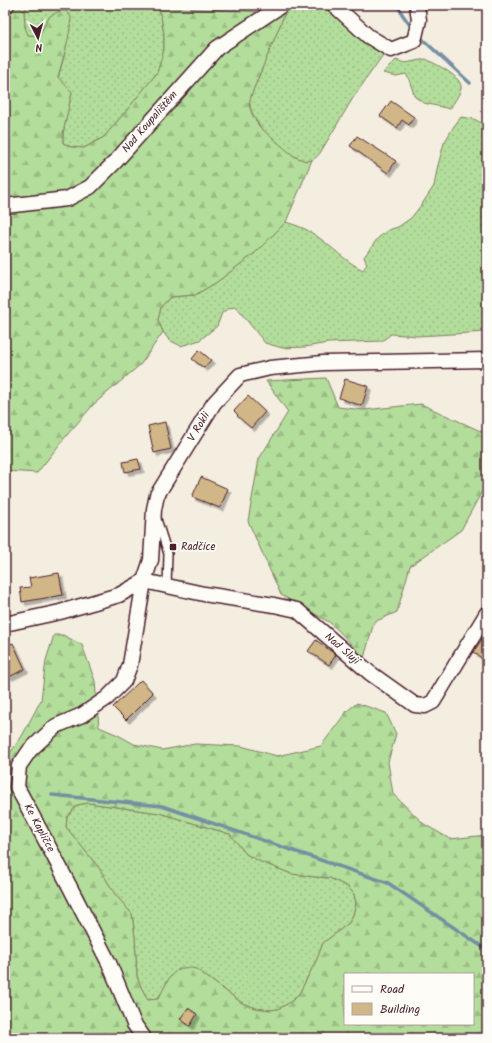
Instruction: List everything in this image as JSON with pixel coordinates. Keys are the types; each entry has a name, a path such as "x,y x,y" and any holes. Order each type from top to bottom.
{"street":[{"name":"Nad Koupalištěm","path":"5,206 67,199 90,187 115,162 217,48 282,5"},
{"path":"334,5 368,36 391,50 414,40 418,20 416,5"},
{"name":"V Rokli","path":"144,581 151,560 154,509 157,495 214,403 240,375 270,368 323,363 487,360"},
{"path":"5,624 60,612 119,595 144,581"},
{"name":"Nad Slují","path":"144,581 204,594 298,610 370,673 415,705 425,706 433,702 487,613"},
{"name":"Ke Kapličce","path":"144,581 130,665 124,681 107,698 82,715 56,726 30,750 19,766 17,787 109,963 134,1024 144,1038"}],"lane":[{"path":"154,509 168,554 167,586"}],"green space":[{"path":"5,5 16,5 24,11 25,27 28,35 39,36 50,16 60,11 66,11 71,17 68,40 58,77 72,92 63,133 63,143 71,147 84,148 104,137 157,73 164,50 164,34 161,16 157,7 285,13 252,93 249,104 252,114 259,126 271,137 295,157 306,161 312,160 286,222 256,252 217,282 195,295 170,297 161,307 158,320 163,332 141,364 94,404 37,473 5,471"},
{"path":"26,5 157,5 161,16 164,34 164,50 157,73 104,137 84,148 71,147 63,143 63,133 72,92 58,78 65,53 50,16 39,36 27,35 24,20"},
{"path":"292,5 332,5 385,52 353,98 320,153 310,161 305,161 294,156 267,134 259,125 252,113 250,104 252,93 285,13"},
{"path":"426,59 448,71 461,84 460,92 450,109 424,103 415,97 406,74 396,76 383,73 396,60 405,63"},
{"path":"461,117 474,119 487,126 487,332 418,336 391,334 382,341 328,343 305,347 282,348 265,343 236,307 229,308 222,313 217,326 200,340 181,346 169,340 163,332 158,320 161,307 170,297 195,295 217,282 256,252 286,222 309,231 363,270 367,264 364,257 378,238 388,230 398,227 411,218 434,186 444,143"},
{"path":"326,378 338,407 364,410 421,404 487,434 487,482 461,530 410,566 397,612 374,622 364,658 329,622 281,595 248,521 259,459 288,412 266,381"},
{"path":"54,635 63,635 82,645 95,681 99,727 134,744 162,750 195,744 241,746 277,756 321,746 347,711 357,703 386,713 396,734 388,762 393,794 424,824 450,839 487,835 487,1038 5,1038 5,757 8,756 22,736 41,700 46,660","holes":["88,803 159,813 230,834 246,854 261,862 292,874 330,878 348,887 354,894 356,903 349,923 323,943 317,959 298,996 289,1003 278,1009 270,1010 255,1008 242,1003 196,969 188,968 181,968 171,975 158,999 148,1000 137,977 132,914 115,894 99,868 66,827 67,817 77,805"]},
{"path":"88,803 159,813 230,834 246,854 261,862 292,874 330,878 348,887 354,894 356,903 353,915 349,923 323,943 317,959 298,996 278,1009 270,1010 255,1008 242,1003 196,969 167,981 164,989 157,999 148,1000 137,977 132,914 115,894 99,868 66,827 67,817 77,805"}],"building":[{"path":"391,101 414,117 409,125 402,120 397,128 380,116"},
{"path":"357,136 396,161 388,173 350,146"},
{"path":"199,350 211,360 204,368 192,359"},
{"path":"345,379 368,386 362,406 339,398"},
{"path":"248,396 265,412 251,428 237,416 238,415 234,411"},
{"path":"165,422 171,449 154,453 148,426"},
{"path":"138,459 141,469 125,472 123,462"},
{"path":"201,477 228,489 220,508 192,497"},
{"path":"59,573 63,595 22,602 20,588 31,587 29,578"},
{"path":"487,632 487,662 473,652"},
{"path":"316,640 336,655 329,665 308,651"},
{"path":"13,643 25,669 9,677 5,668 5,646"},
{"path":"141,680 153,693 126,720 113,707"},
{"path":"188,1008 197,1014 190,1026 180,1019"}],"waterway":[{"path":"398,5 402,14 412,28"},
{"path":"419,36 470,83"},
{"path":"52,795 162,806 388,883 487,950"}],"place":[{"name":"Radčice","path":"173,547"}]}
